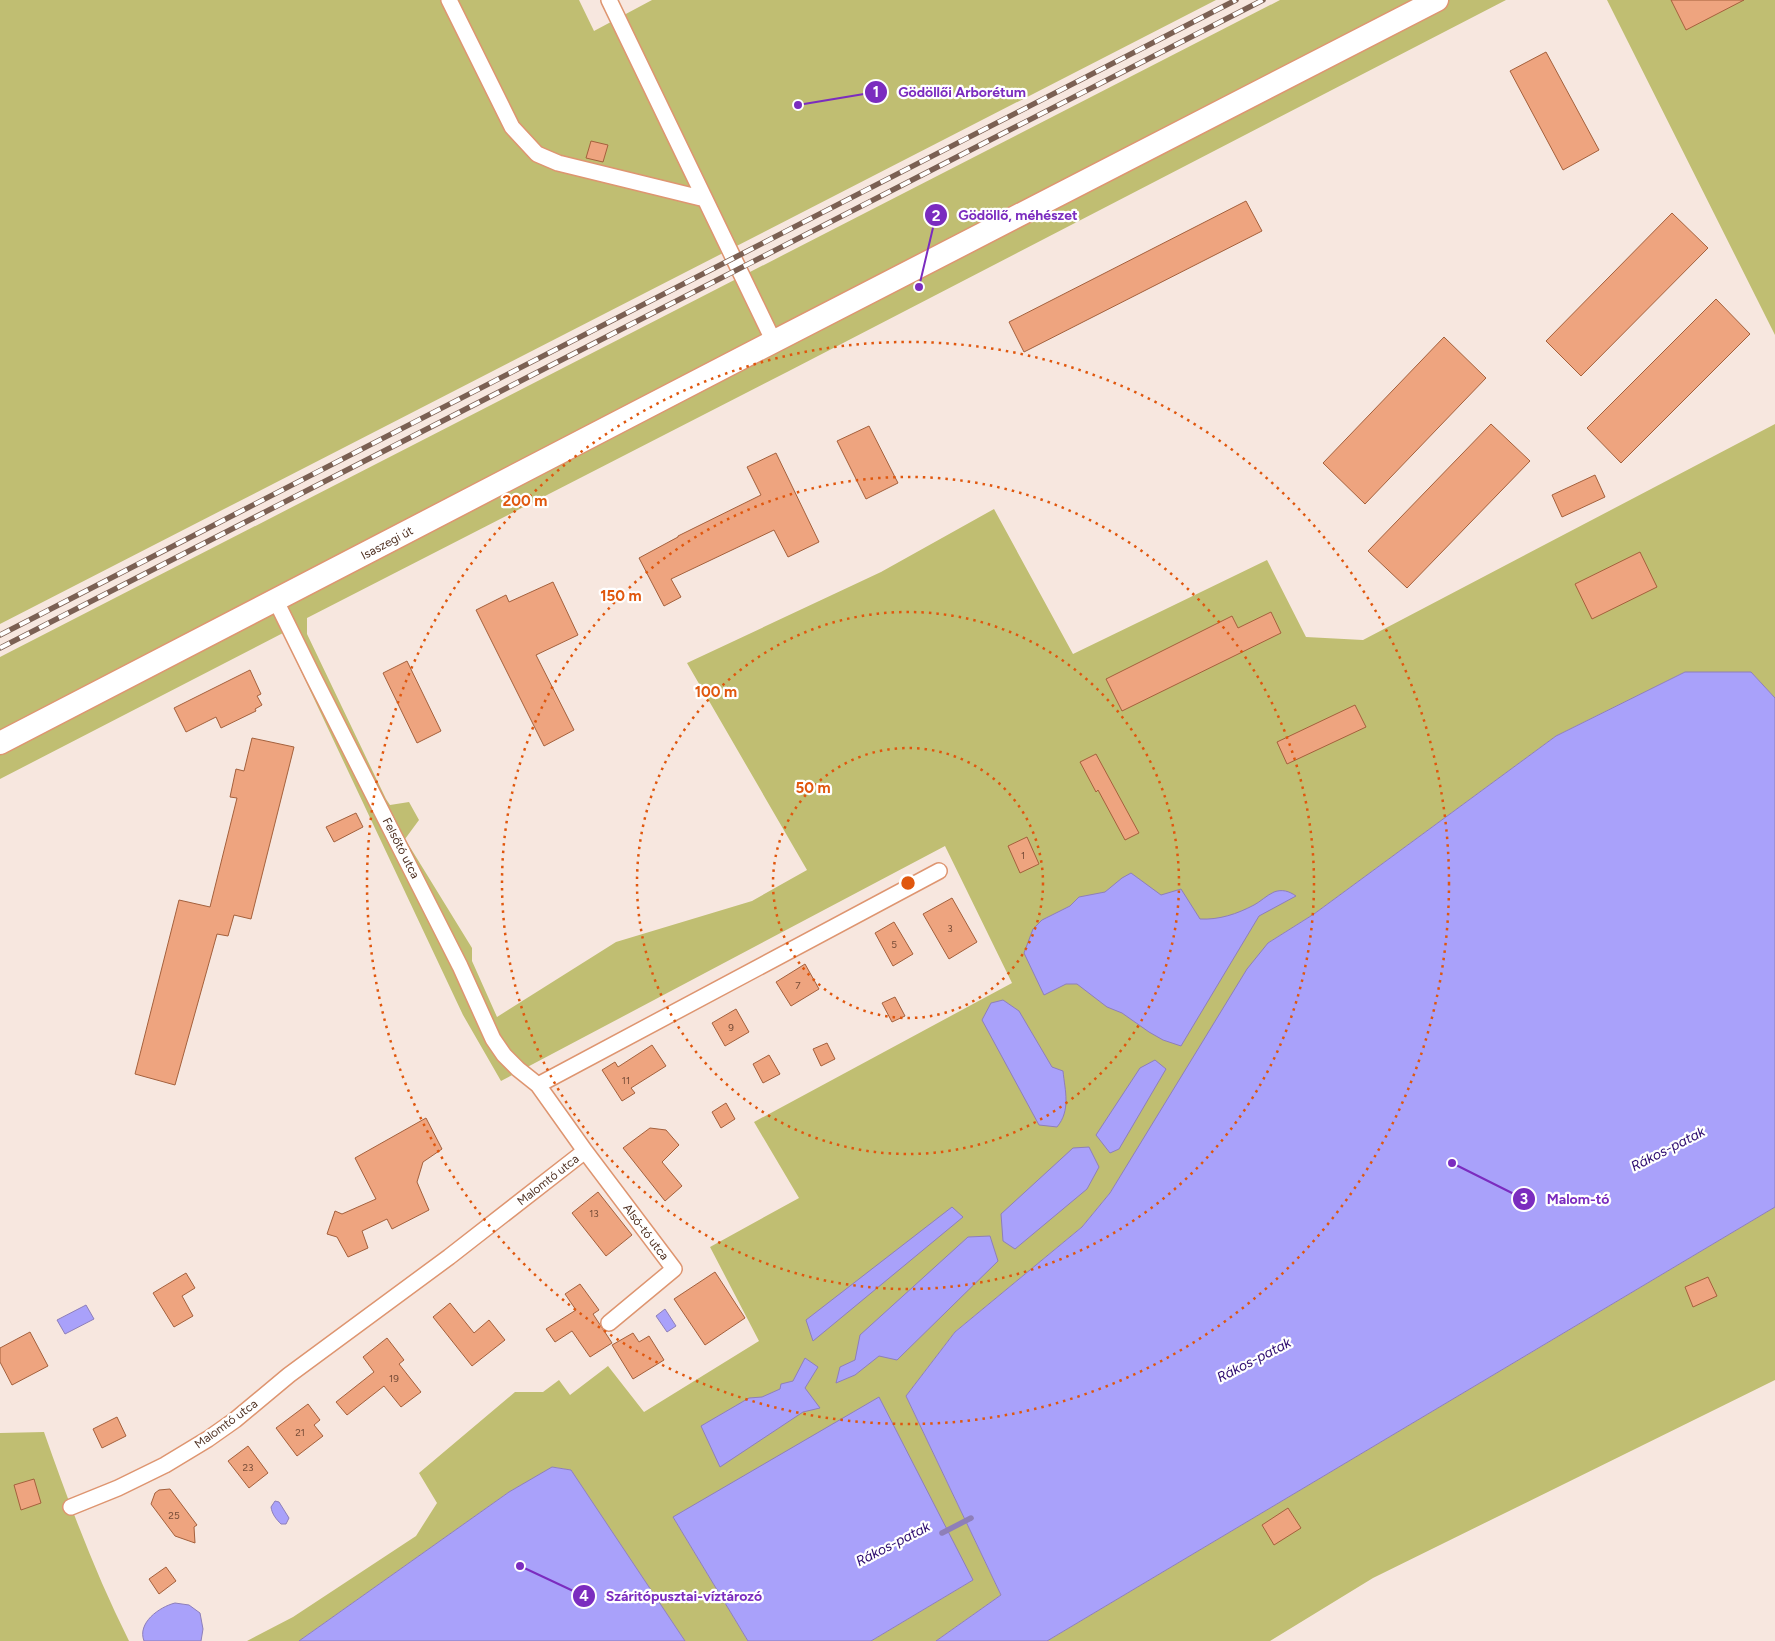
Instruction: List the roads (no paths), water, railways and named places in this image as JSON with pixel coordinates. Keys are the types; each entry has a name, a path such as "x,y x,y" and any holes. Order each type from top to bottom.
{"main road":[{"name":"Isaszegi út","path":"0,743 1436,0"}],"street":[{"path":"449,0 512,127 537,154 558,163 705,199"},
{"path":"609,0 774,342"},
{"name":"Felsőtó utca","path":"276,601 460,966 493,1039 504,1054 538,1085"},
{"path":"538,1085 940,871"},
{"name":"Malomtó utca","path":"71,1507 126,1484 164,1465 208,1439 235,1420 289,1375 449,1257 585,1152 538,1085"},
{"name":"Alsó-tó utca","path":"585,1152 674,1269 609,1323"}],"water":[{"path":"1685,672 1751,672 1775,698 1775,1207 1047,1641 936,1641 1001,1595 906,1396 955,1332 1082,1227 1110,1193 1247,969 1268,943 1314,914 1556,736"},
{"path":"1131,873 1161,895 1181,889 1200,919 1214,919 1234,914 1277,891 1285,891 1296,896 1259,916 1181,1046 1163,1040 1122,1013 1107,1007 1077,984 1066,984 1044,995 1024,953 1033,929 1042,920 1070,906 1079,897 1105,892"},
{"path":"1003,1000 1019,1011 1052,1067 1063,1071 1066,1107 1057,1127 1039,1125 982,1020 991,1003"},
{"path":"1155,1060 1166,1069 1119,1149 1110,1153 1096,1135 1140,1068"},
{"path":"1089,1147 1099,1167 1087,1189 1015,1249 1003,1241 1001,1214 1073,1148"},
{"path":"952,1207 963,1217 813,1341 806,1320"},
{"path":"990,1236 998,1261 897,1360 879,1356 855,1375 836,1383 840,1367 855,1360 860,1335 968,1237"},
{"path":"86,1305 94,1319 65,1334 57,1320"},
{"path":"665,1309 676,1326 667,1332 656,1316"},
{"path":"805,1358 818,1367 805,1388 820,1408 803,1412 720,1467 701,1426 749,1398 762,1397 780,1389 781,1384 793,1381"},
{"path":"879,1397 973,1580 871,1641 748,1641 673,1517"},
{"path":"552,1467 571,1470 685,1641 299,1641 509,1492"},
{"path":"275,1501 279,1502 289,1518 286,1524 281,1524 273,1514 271,1507"},
{"path":"175,1603 189,1605 200,1613 203,1629 201,1641 144,1641 144,1628 151,1617 162,1608"}],"waterway":[{"name":"Rákos-patak","path":"942,1533 971,1518"}],"railway":[{"path":"0,635 1236,0"},
{"path":"0,648 1263,0"}],"place":[{"name":"Gödöllői Arborétum","path":"798,105"},
{"name":"Gödöllő, méhészet","path":"919,287"},
{"name":"Malom-tó","path":"1452,1163"},
{"name":"Száritópusztai-víztározó","path":"520,1566"}]}
